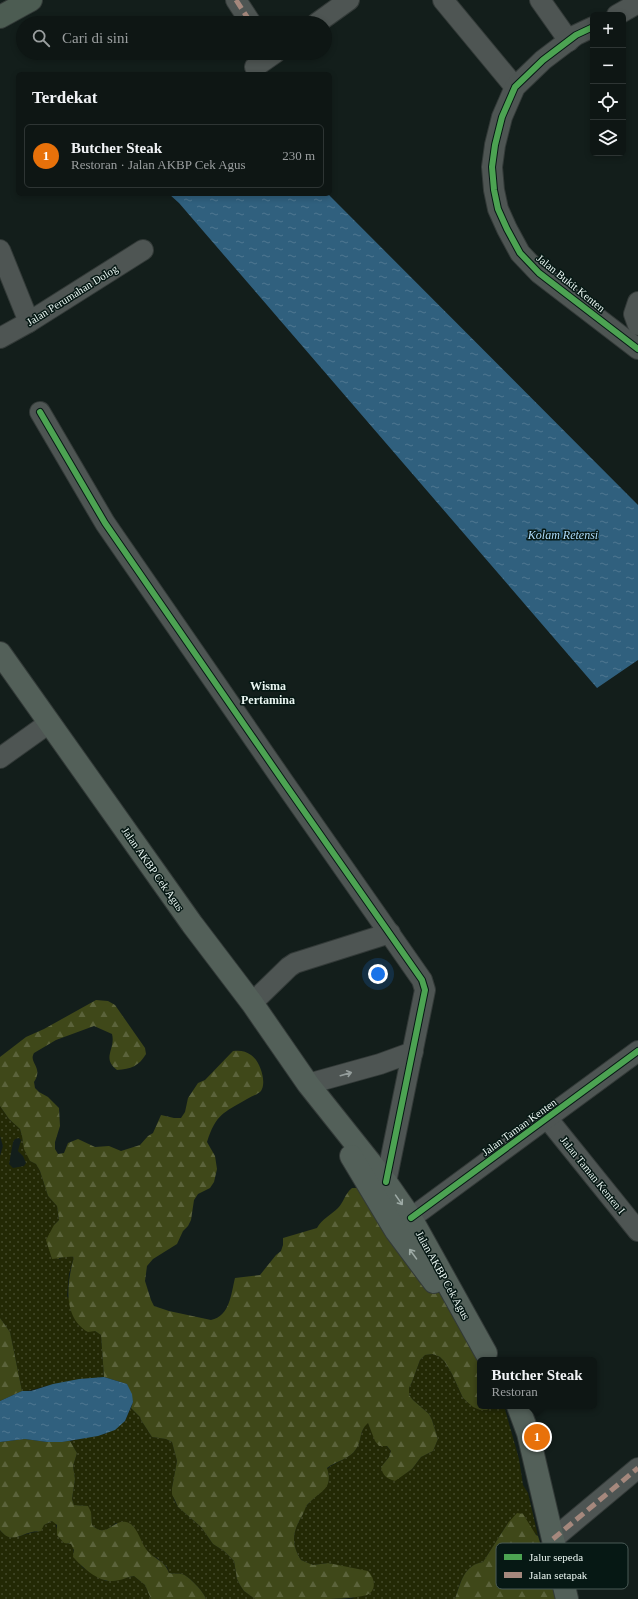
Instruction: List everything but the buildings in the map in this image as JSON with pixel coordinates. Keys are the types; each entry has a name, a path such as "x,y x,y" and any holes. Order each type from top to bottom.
{"highway":[{"path":"0,17 31,0"}],"main road":[{"name":"Jalan AKBP Cek Agus","path":"0,653 192,924 252,1003 308,1084 396,1231 488,1357"},
{"name":"Jalan AKBP Cek Agus","path":"308,1084 386,1182 411,1218 488,1357"},
{"path":"519,1409 528,1433 553,1543"},
{"path":"564,1589 567,1599"}],"street":[{"path":"236,0 246,16"},
{"path":"327,16 349,0"},
{"path":"444,0 514,87"},
{"path":"540,0 569,41"},
{"path":"623,12 638,4"},
{"name":"Jalan Bukit Kenten","path":"590,28 576,35 543,60 514,87 502,117 494,145 492,167 498,209 520,253 539,273 638,350"},
{"path":"256,68 266,60"},
{"path":"0,250 29,322"},
{"name":"Jalan Perumahan Dolog","path":"0,338 29,322 143,250"},
{"path":"638,302 634,314 638,325"},
{"path":"40,412 105,523 285,784 419,974 425,990 386,1182"},
{"path":"0,758 49,723"},
{"path":"252,1003 295,963 390,933"},
{"name":"Jalan Taman Kenten","path":"411,1218 638,1051"},
{"path":"308,1084 380,1064 413,1052"},
{"name":"Jalan Taman Kenten I","path":"547,1118 638,1231"},
{"path":"552,1539 638,1468"}],"green space":[{"path":"96,1000 108,1001 115,1005 145,1048 146,1054 134,1066 117,1070 112,1066 109,1057 113,1039 112,1034 94,1026 56,1040 34,1053 33,1060 37,1069 37,1077 34,1082 35,1088 48,1097 59,1108 60,1126 55,1142 55,1149 58,1154 64,1153 68,1143 78,1139 95,1147 109,1146 121,1151 140,1145 153,1133 161,1115 181,1118 185,1112 188,1098 198,1083 205,1080 233,1051 243,1051 251,1055 257,1062 262,1072 263,1087 261,1091 221,1115 210,1133 207,1142 215,1156 217,1169 214,1182 210,1188 198,1194 194,1200 191,1220 188,1226 183,1231 177,1244 153,1259 147,1266 145,1281 154,1306 169,1311 211,1320 217,1318 229,1304 235,1278 260,1275 281,1251 283,1238 317,1228 338,1208 347,1193 352,1188 359,1188 410,1231 478,1357 477,1357 477,1409 463,1398 445,1362 440,1357 433,1354 425,1355 420,1360 409,1388 409,1395 429,1414 432,1420 438,1439 433,1451 421,1457 412,1469 395,1481 389,1479 384,1475 381,1467 389,1457 391,1451 387,1446 379,1446 375,1441 368,1423 363,1429 358,1445 353,1452 347,1458 334,1463 327,1468 329,1481 325,1489 307,1505 295,1531 295,1548 301,1560 313,1565 328,1563 368,1571 372,1577 374,1587 367,1595 336,1599 255,1599 244,1591 240,1585 237,1579 234,1561 224,1551 213,1544 201,1527 178,1507 172,1494 177,1461 172,1442 166,1439 152,1437 140,1417 131,1408 133,1402 127,1384 104,1377 101,1335 95,1331 88,1332 74,1317 70,1308 68,1288 74,1257 52,1259 46,1240 54,1225 59,1220 57,1206 48,1196 40,1171 36,1164 30,1161 24,1149 20,1129 9,1119 0,1106 0,1057 26,1037 44,1029"},
{"path":"0,1106 9,1119 20,1129 23,1143 30,1161 36,1164 40,1171 48,1196 57,1206 59,1220 54,1225 59,1259 66,1256 74,1257 69,1274 67,1296 95,1331 101,1335 104,1377 61,1383 22,1391 10,1332 0,1318 0,1156 3,1146 0,1136","holes":["19,1138 21,1140 18,1151 23,1156 26,1163 24,1166 13,1168 9,1164 13,1142 15,1139"]},
{"path":"0,1318 10,1332 22,1391 0,1401"},
{"path":"433,1354 440,1357 445,1362 463,1398 477,1409 505,1409 519,1459 523,1485 528,1493 538,1536 533,1531 508,1523 483,1562 471,1567 467,1571 461,1581 455,1599 350,1599 354,1598 348,1568 328,1563 313,1565 301,1560 295,1548 295,1531 307,1505 327,1485 329,1475 327,1469 347,1458 356,1449 363,1429 368,1422 370,1428 391,1451 389,1457 381,1467 395,1480 412,1469 421,1457 433,1451 438,1439 432,1420 429,1414 409,1395 409,1388 420,1360 425,1355"},
{"path":"131,1408 140,1417 152,1437 166,1439 172,1442 177,1461 172,1488 174,1500 178,1507 201,1527 213,1544 224,1551 234,1561 237,1579 240,1585 244,1591 255,1599 206,1599 192,1581 185,1575 169,1573 167,1567 151,1555 144,1547 132,1525 116,1523 110,1528 104,1530 95,1528 92,1525 91,1515 87,1506 74,1505 72,1499 75,1479 73,1466 77,1453 70,1441 105,1434 125,1421"},
{"path":"25,1439 47,1442 70,1441 77,1453 73,1466 75,1479 72,1499 74,1505 88,1506 91,1512 92,1525 97,1529 105,1530 121,1522 130,1523 136,1529 146,1549 165,1565 169,1573 185,1575 199,1589 206,1599 151,1599 145,1585 134,1576 107,1581 96,1576 73,1557 74,1550 71,1544 64,1543 57,1535 57,1525 52,1521 44,1525 41,1531 12,1538 4,1534 0,1530 0,1442"},
{"path":"517,1513 523,1514 538,1536 540,1543 496,1543 496,1589 554,1589 557,1599 455,1599 464,1575 471,1567 483,1562 508,1523"},
{"path":"52,1521 55,1522 57,1529 68,1544 71,1544 73,1547 74,1554 82,1567 106,1581 113,1581 134,1576 145,1585 151,1599 0,1599 0,1530 9,1537 18,1537 38,1532 44,1525"}],"water":[{"name":"Kolam Retensi","path":"171,196 330,196 638,505 638,660 597,688 179,203"},
{"path":"104,1377 127,1384 132,1394 133,1402 125,1421 115,1430 98,1436 62,1442 47,1442 25,1439 0,1442 0,1401 22,1391 31,1391 53,1384 79,1379"}],"marked path":[{"path":"236,0 246,16"},
{"path":"553,1539 638,1468"}],"cycle path":[{"path":"590,28 576,35 543,60 515,87 502,117 495,145 492,167 494,190 498,209 520,253 539,273 638,349"},
{"path":"40,412 105,523 422,980 425,990 386,1182"},
{"path":"411,1218 638,1051"}],"place":[{"name":"Butcher Steak","path":"537,1437"}],"district":[{"name":"Wisma Pertamina","path":"268,693"}]}
